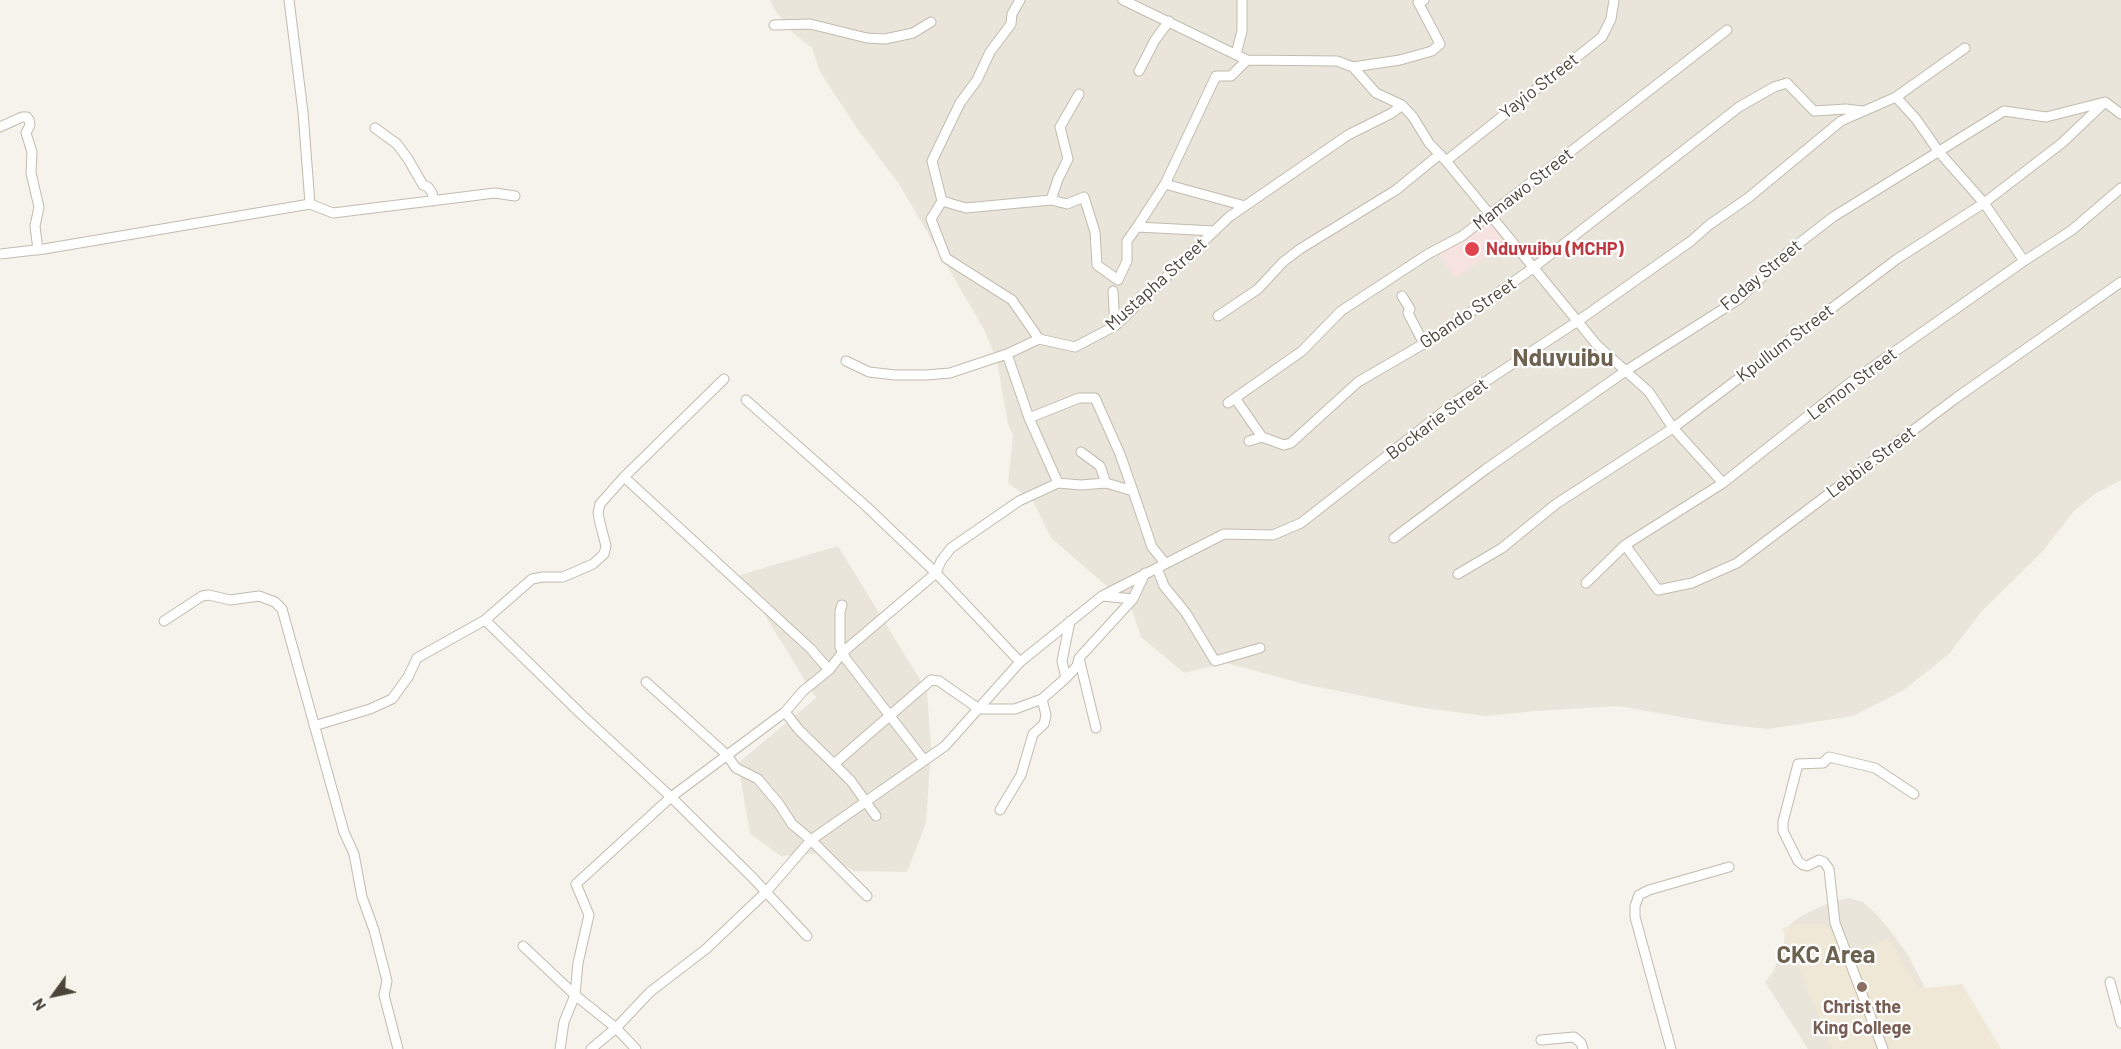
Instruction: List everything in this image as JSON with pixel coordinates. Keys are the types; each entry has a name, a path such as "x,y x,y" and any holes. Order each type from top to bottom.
{"street":[{"path":"290,0 303,111 310,204"},
{"path":"846,361 869,372 895,375 950,373 1007,354 1039,339 1012,300 946,258 931,219 942,201 932,161 960,103 977,80 990,52 1011,24 1012,15 1020,0"},
{"path":"1123,0 1247,60 1337,61 1353,67 1376,93 1402,105 1413,117 1429,142 1597,345 1649,392 1673,428 1723,483"},
{"path":"1236,54 1242,31 1242,0"},
{"path":"1353,67 1400,60 1432,51 1440,44 1418,2 1424,0"},
{"name":"Yayio Street","path":"1218,316 1257,290 1283,262 1300,249 1396,190 1602,37 1611,19 1614,0"},
{"path":"1138,70 1169,21"},
{"path":"774,25 810,24 867,38 885,39 912,33 931,22"},
{"name":"Mamawo Street","path":"1262,437 1231,400 1302,351 1341,311 1428,254 1462,236 1726,30"},
{"name":"Bockarie Street","path":"591,1049 616,1028 650,992 706,949 766,892 811,840 945,746 1020,662 1102,596 1224,534 1273,535 1301,524 1462,397 1578,321 1748,198 1841,121 1896,97 1965,48"},
{"path":"942,201 966,208 1051,200 1067,204 1084,197 1095,232 1097,265 1118,279 1127,261 1127,241 1165,184 1216,76 1231,76 1247,60"},
{"name":"Gbando Street","path":"1249,441 1262,437 1284,445 1291,443 1358,382 1424,344 1533,268 1739,107 1774,87 1787,83 1814,111 1846,109 1862,111"},
{"path":"1051,200 1068,159 1060,127 1079,94"},
{"path":"1896,97 1916,119 1939,152 1984,203 2024,261"},
{"path":"2105,102 2121,114"},
{"name":"Foday Street","path":"1394,538 1486,468 1627,370 1738,299 1789,250 1833,217 1910,168 2004,111 2046,117 2105,102"},
{"name":"Kpullum Street","path":"1458,574 1502,548 1556,504 1673,428 1896,259 1984,203 2061,143 2105,102"},
{"name":"Mustapha Street","path":"1039,339 1076,347 1114,326 1229,217 1348,135 1392,113 1402,105"},
{"path":"0,127 22,117 27,117 29,120 30,125 26,133 31,146 31,173 39,207 35,226 38,250"},
{"path":"375,128 397,144 423,185 428,187 432,193 434,201"},
{"path":"1165,184 1245,206"},
{"name":"Lemon Street","path":"1586,583 1625,545 1723,483 1847,385 2072,230 2121,189"},
{"path":"0,254 38,250 310,204 333,213 495,194 516,196"},
{"path":"1137,227 1215,231"},
{"name":"Lebbie Street","path":"1625,545 1658,590 1692,583 1737,563 1956,398 2121,282"},
{"path":"1113,291 1114,326"},
{"path":"1402,296 1410,309 1408,313 1424,344"},
{"path":"1007,354 1029,418 1058,483"},
{"path":"314,726 370,709 392,699 408,677 417,658 485,620 532,579 563,577 593,564 604,554 606,546 598,513 600,504 624,477 724,379"},
{"path":"1029,418 1079,398 1095,398 1120,454 1152,547 1161,566 1164,586 1186,613 1215,661 1260,648"},
{"path":"746,400 867,507 936,573 1020,662"},
{"path":"1081,452 1100,466 1106,483"},
{"path":"624,477 811,649 829,670"},
{"path":"560,1049 564,1022 575,995 578,963 589,915 576,885 671,797 785,712 803,691 829,670 843,652 936,573 941,561 951,548 1019,501 1058,483 1081,485 1106,483 1133,491"},
{"path":"834,764 931,680 939,681 979,709 1015,709 1042,699 1077,666 1079,658 1133,599 1145,573"},
{"path":"164,621 202,596 209,595 230,600 259,596 275,602 282,609 344,832 354,854 362,897 374,930 387,981 384,996 398,1049"},
{"path":"1102,596 1133,599"},
{"path":"842,605 840,647 924,760"},
{"path":"485,620 581,714 671,797 807,936"},
{"path":"1066,678 1062,661 1070,621"},
{"path":"1079,658 1096,728"},
{"path":"646,682 727,755 736,768 758,779 792,824 867,896"},
{"path":"1000,810 1021,776 1033,734 1044,724 1046,715 1042,699"},
{"path":"785,712 799,730 834,764 876,816"},
{"path":"1883,1049 1835,923 1829,869 1824,862 1819,860 1807,866 1798,861 1783,831 1783,822 1798,764 1823,764 1829,757 1875,768 1914,794"},
{"path":"1671,1049 1635,916 1635,906 1639,896 1649,890 1729,867"},
{"path":"523,946 575,995 616,1028 636,1049"},
{"path":"2110,982 2121,1023"},
{"path":"1541,1040 1574,1036 1583,1049"}],"shaded area":[{"path":"770,0 2121,0 2121,480 2095,494 2074,511 2042,552 1981,612 1949,654 1904,690 1853,716 1768,729 1721,724 1618,706 1486,716 1417,707 1304,684 1226,663 1184,673 1141,637 1131,607 1051,538 1033,501 1008,483 1013,435 1008,424 997,362 985,331 899,184 856,127 820,72 812,48 793,33 774,9"},
{"name":"Nduvuibu (MCHP)","path":"1489,220 1505,244 1455,278 1439,254"},
{"path":"838,546 927,691 931,748 926,823 907,872 854,871 825,853 781,856 750,834 738,763 816,698 740,575"},
{"name":"Christ the King College","path":"1848,898 1863,902 1889,929 1908,955 1927,992 1906,1049 1808,1049 1765,982 1773,972 1784,945 1785,930 1803,915 1831,902"},
{"name":"Christ the King College","path":"1807,923 1825,925 1847,955 1888,938 1919,989 1962,984 2001,1049 1832,1049 1782,928"}],"place":[{"name":"Nduvuibu (MCHP)","path":"1472,249"},
{"name":"Christ the King College","path":"1862,987"}],"district":[{"name":"Nduvuibu","path":"1563,358"},
{"name":"CKC Area","path":"1826,955"}]}
